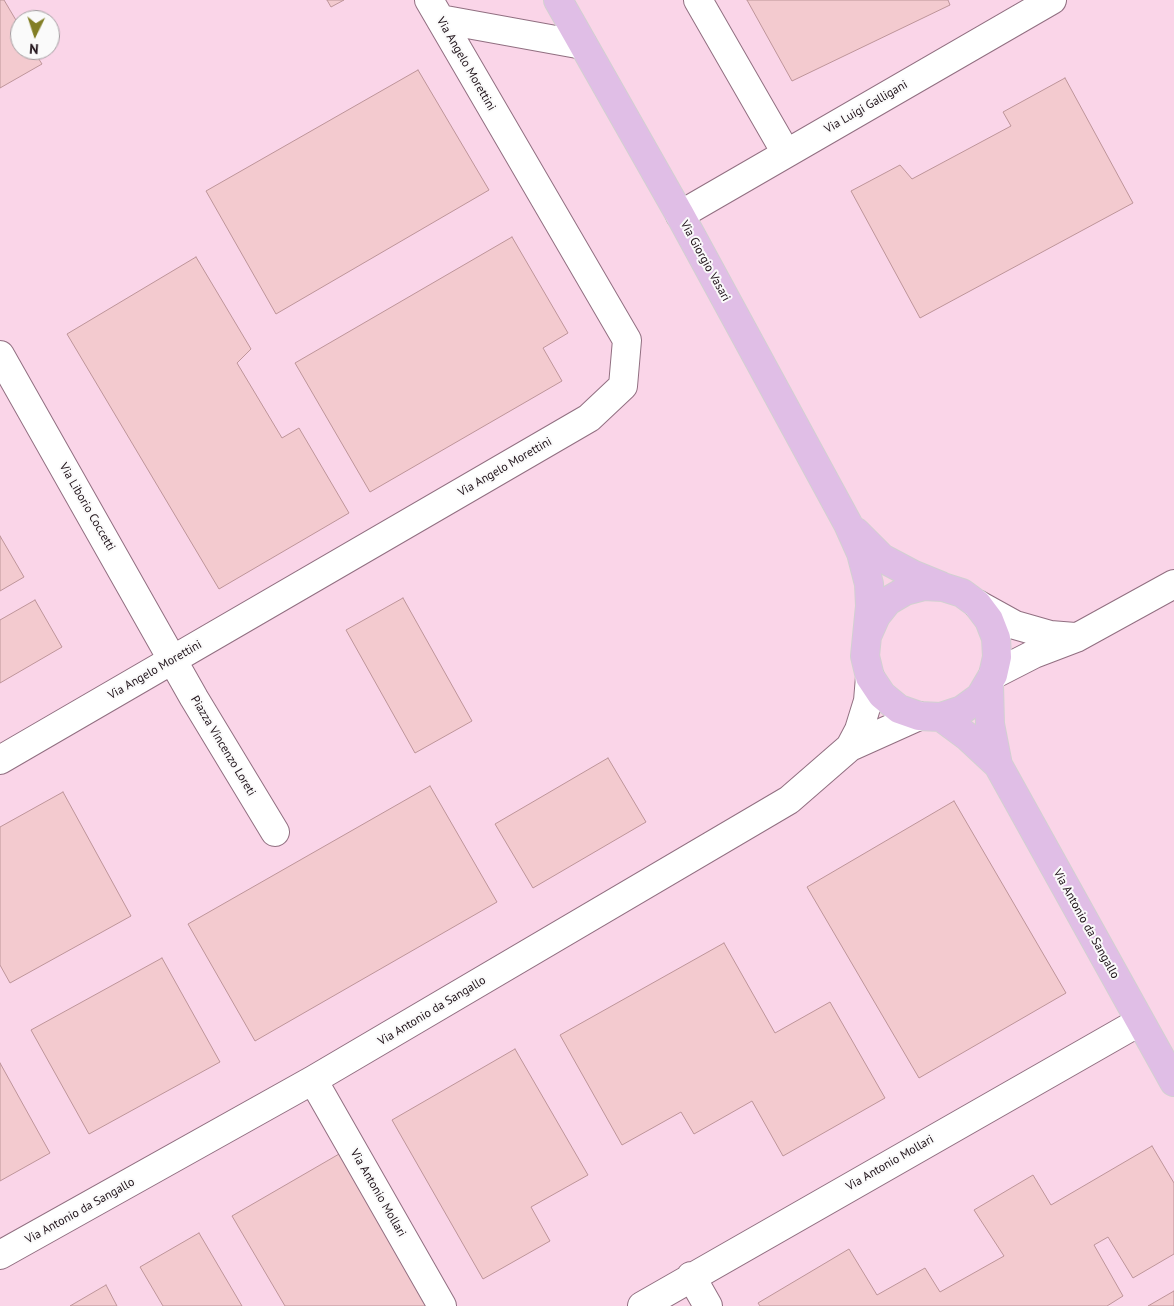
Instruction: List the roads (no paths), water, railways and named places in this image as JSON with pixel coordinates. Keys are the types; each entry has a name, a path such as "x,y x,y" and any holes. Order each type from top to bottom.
{"main road":[{"name":"Via Giorgio Vasari","path":"558,0 680,215 848,524 861,553 869,584 868,634"},
{"name":"Via Giorgio Vasari","path":"848,524 882,558 914,575 943,587"},
{"name":"Via Antonio da Sangallo","path":"998,765 990,716 991,679 997,657 996,638 989,620 977,604 962,593 943,587 924,586 905,591 888,601 876,616 868,634 865,656 870,677 882,696 899,709 931,717 968,737 998,765 1174,1082"},
{"name":"Via Antonio da Sangallo","path":"931,717 962,710 980,697 991,679"}],"street":[{"path":"698,0 786,153"},
{"name":"Via Luigi Galligani","path":"680,215 786,153 1012,10 1052,0"},
{"path":"434,9 583,45"},
{"name":"Via Angelo Morettini","path":"0,760 590,418 623,386 627,340 434,9"},
{"name":"Via Liborio Coccetti","path":"0,355 173,660"},
{"path":"991,679 1034,654 1076,638 1174,584"},
{"path":"977,604 1015,625 1050,635 1076,638"},
{"name":"Piazza Vincenzo Loreti","path":"173,660 274,832"},
{"name":"Via Antonio da Sangallo","path":"850,747 859,730 868,701 870,677"},
{"name":"Via Antonio da Sangallo","path":"0,1255 313,1080 789,800 850,747 931,717"},
{"name":"Via Antonio Mollari","path":"642,1306 691,1276 1139,1022"},
{"name":"Via Antonio Mollari","path":"313,1080 442,1306"},
{"path":"691,1276 708,1306"}]}
